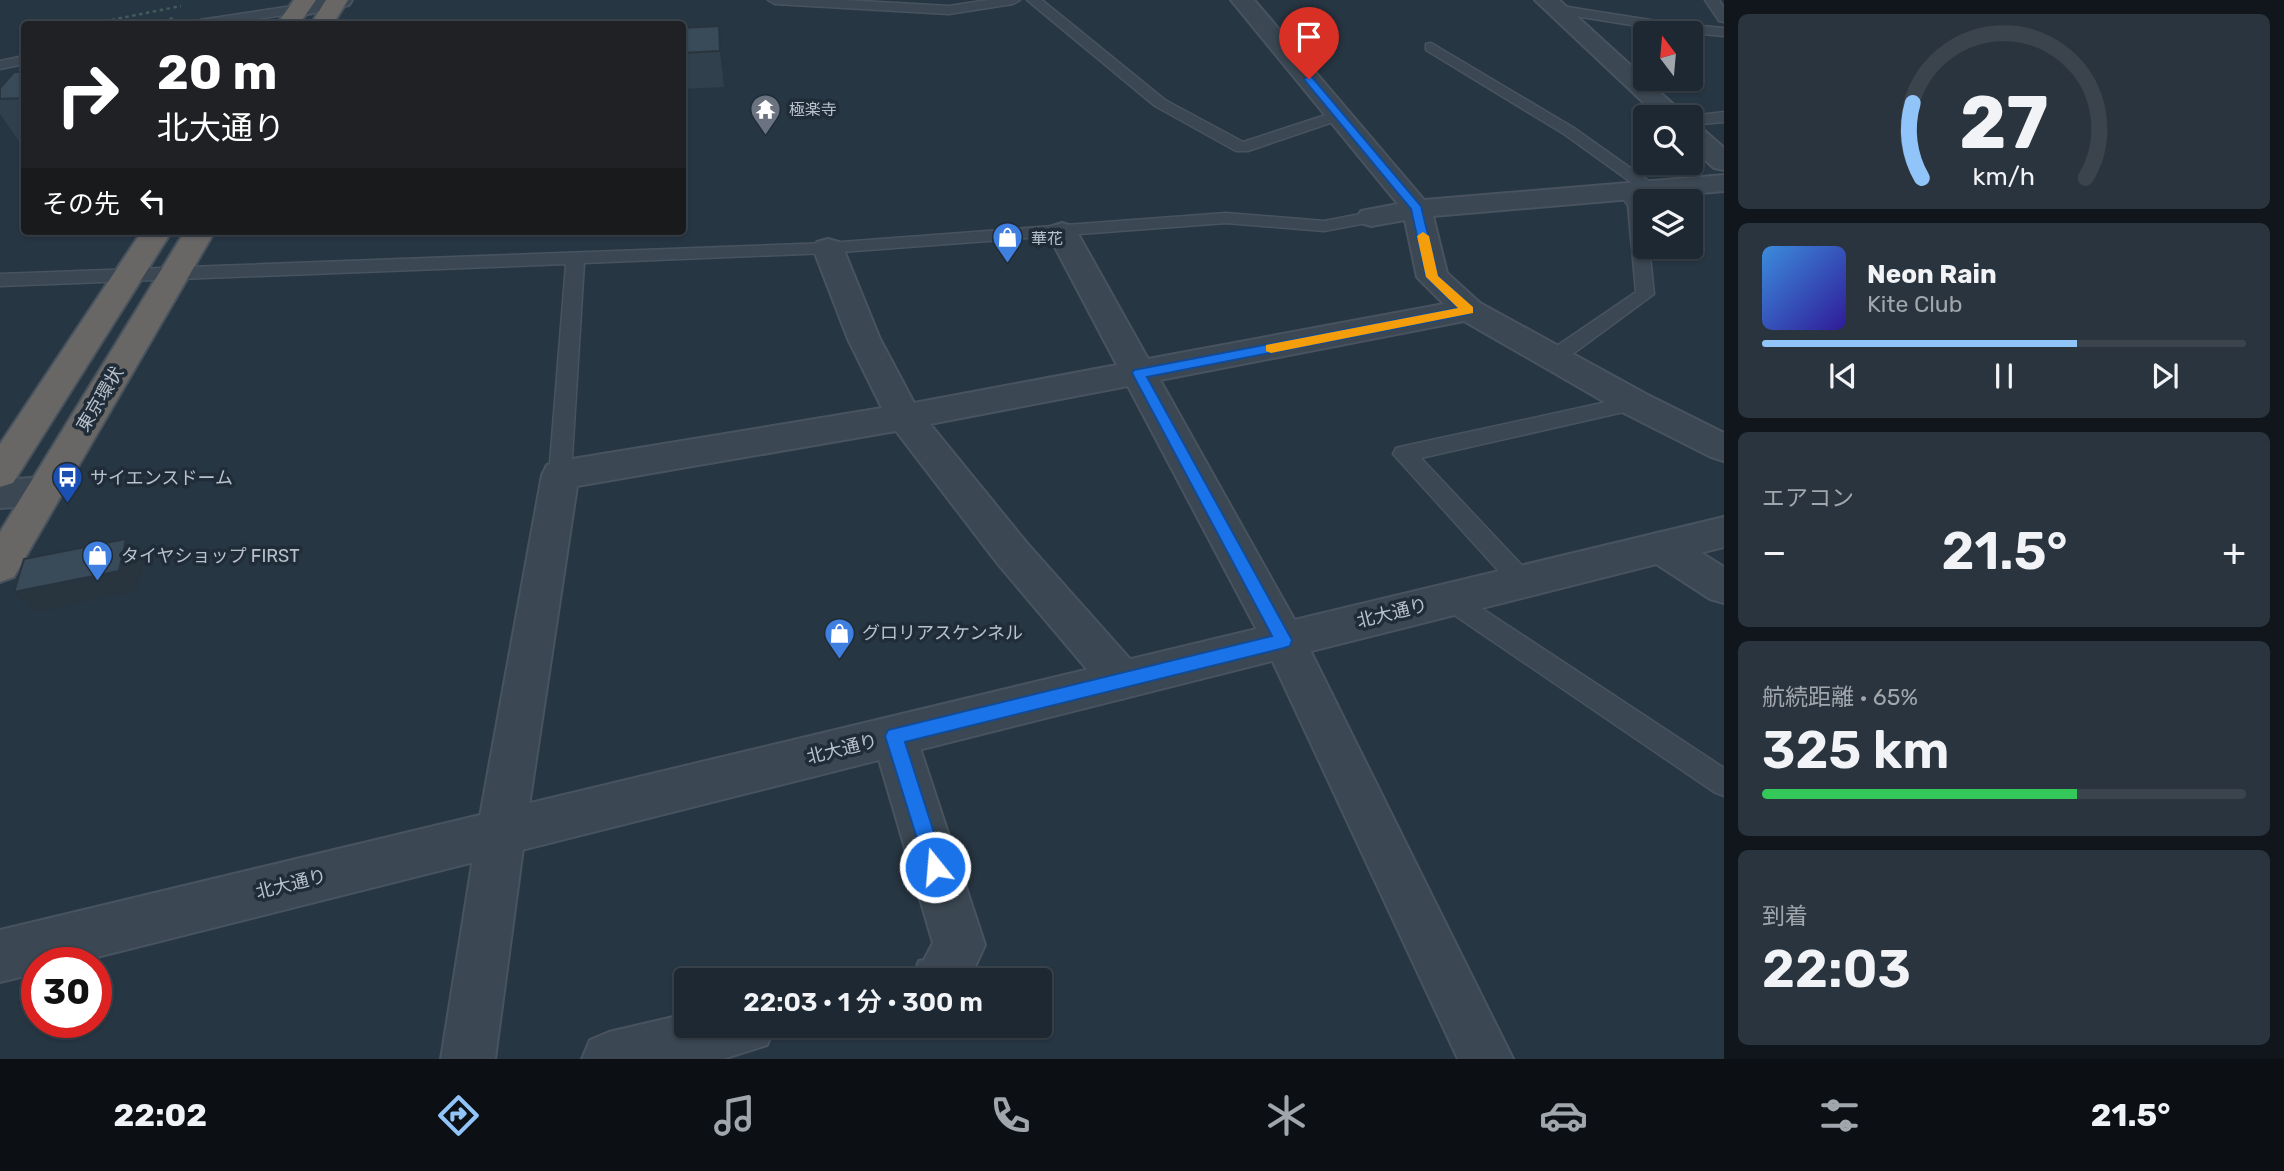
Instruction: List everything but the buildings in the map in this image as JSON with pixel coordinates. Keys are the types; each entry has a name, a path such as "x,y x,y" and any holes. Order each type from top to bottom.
{"highway":[{"path":"325,21 338,0"},
{"path":"0,473 154,235"},
{"name":"東京環状","path":"0,566 198,235"}],"street":[{"path":"298,11 338,0"},
{"path":"1242,0 1417,209 1432,277 1469,310 1552,359 1724,448"},
{"path":"1550,4 1661,105"},
{"path":"1703,143 1724,162"},
{"path":"1652,189 1724,183"},
{"path":"1371,217 1417,209 1633,190"},
{"path":"1062,232 1284,640 1486,1059"},
{"path":"828,248 864,339 904,417 1012,552 1122,680"},
{"path":"468,1059 501,833 560,475 904,417 1469,310"},
{"path":"0,494 45,491"},
{"name":"北大通り","path":"0,956 1724,532"},
{"path":"1661,547 1724,587"},
{"path":"894,736 960,945 948,968"},
{"path":"609,1059 697,1038"}],"lane":[{"path":"775,0 949,10 1013,0"},
{"path":"1034,0 1160,103 1242,148 1340,115"},
{"path":"1712,0 1724,18"},
{"path":"1550,4 1669,27 1724,32"},
{"path":"223,21 298,11"},
{"path":"1431,47 1569,131 1652,189"},
{"path":"0,65 21,61"},
{"path":"1703,119 1724,117"},
{"path":"1552,359 1645,294 1636,204 1624,191"},
{"path":"0,280 828,248 1226,218 1324,226 1371,217"},
{"path":"560,475 575,259"},
{"path":"1522,581 1404,454 1634,403"},
{"path":"1449,599 1724,783"}],"path":[{"path":"106,21 168,9"}],"slow traffic":[{"path":"1271,348 1469,310 1432,277 1423,236"}],"place":[{"name":"極楽寺","path":"766,136"},
{"name":"華花","path":"1008,265"},
{"name":"サイエンスドーム","path":"67,505"},
{"name":"タイヤショップ FIRST","path":"98,583"},
{"name":"グロリアスケンネル","path":"839,660"}],"route":[{"path":"935,867 894,736 1284,640 1139,373 1469,310 1432,277 1417,209 1309,79"}]}
